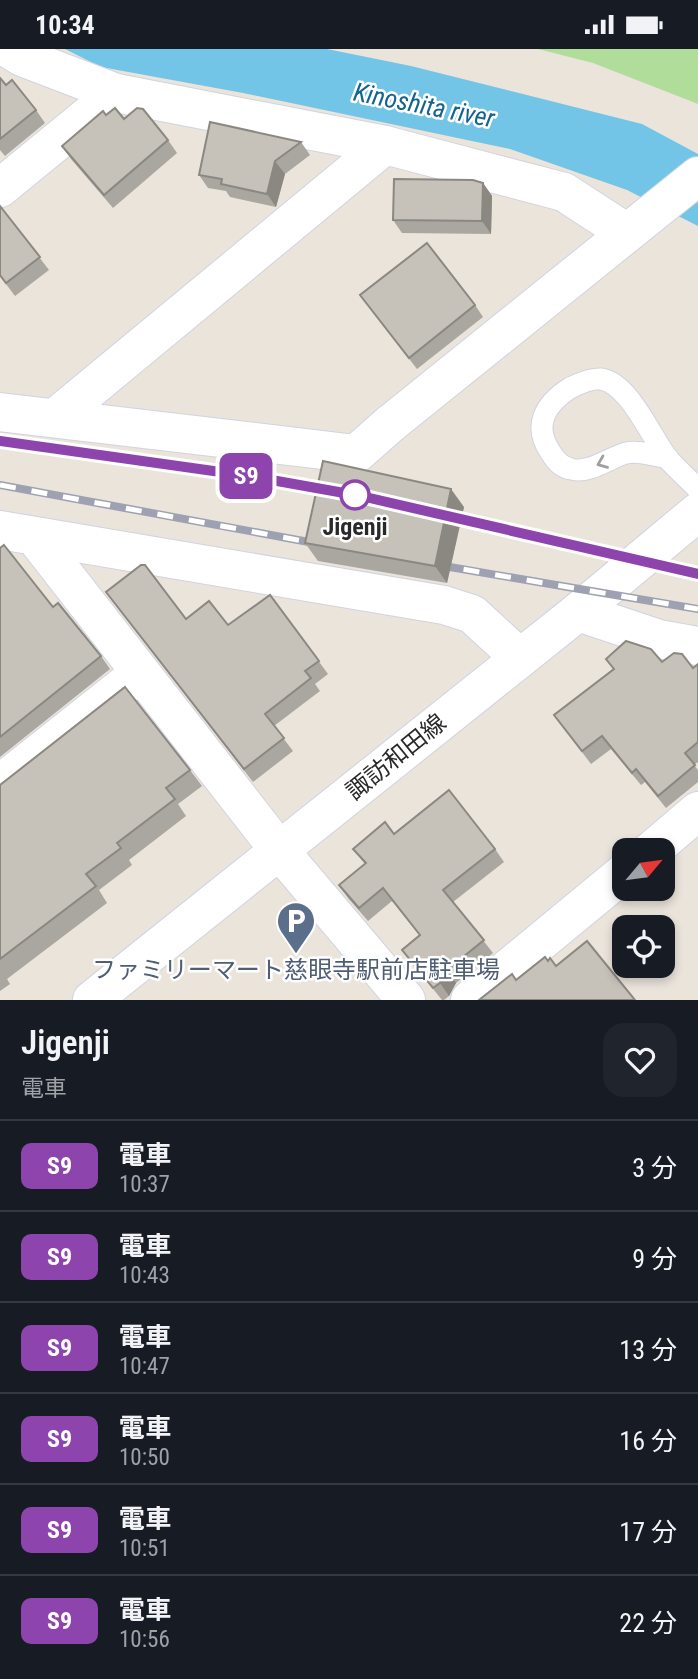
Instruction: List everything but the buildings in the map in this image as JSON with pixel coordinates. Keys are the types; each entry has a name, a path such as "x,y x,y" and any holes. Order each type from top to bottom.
{"street":[{"path":"9,49 22,57 116,93 385,145 564,192 635,227"},
{"path":"0,188 116,93"},
{"path":"55,418 385,145"},
{"path":"0,412 356,454 698,176"},
{"name":"諏訪和田線","path":"92,1000 578,612 698,512"},
{"path":"17,534 444,605 472,614 520,658"},
{"path":"17,534 140,673 279,850 406,1000"},
{"path":"578,612 659,639 698,646"},
{"path":"0,784 140,673"},
{"path":"674,838 693,827"},
{"path":"470,1000 612,883"}],"lane":[{"path":"668,458 628,452 592,467 572,470 557,464 545,446 540,427 544,411 558,396 578,384 600,379 616,385 634,406 668,458 698,489"}],"green space":[{"path":"538,49 698,49 698,104 593,63"}],"water":[{"name":"Kinoshita river","path":"65,49 327,49 411,66 642,124 698,154 698,226 627,190 510,149 243,93 101,67"}],"railway":[{"path":"0,441 249,476 336,492"},
{"path":"0,485 325,545"},
{"path":"442,515 698,574"},
{"path":"432,564 698,609"}],"train":[{"name":"S9","path":"0,441 249,476 361,496 698,574"}],"place":[{"name":"Jigenji","path":"355,495"},
{"name":"ファミリーマート慈眼寺駅前店駐車場","path":"296,955"}]}
